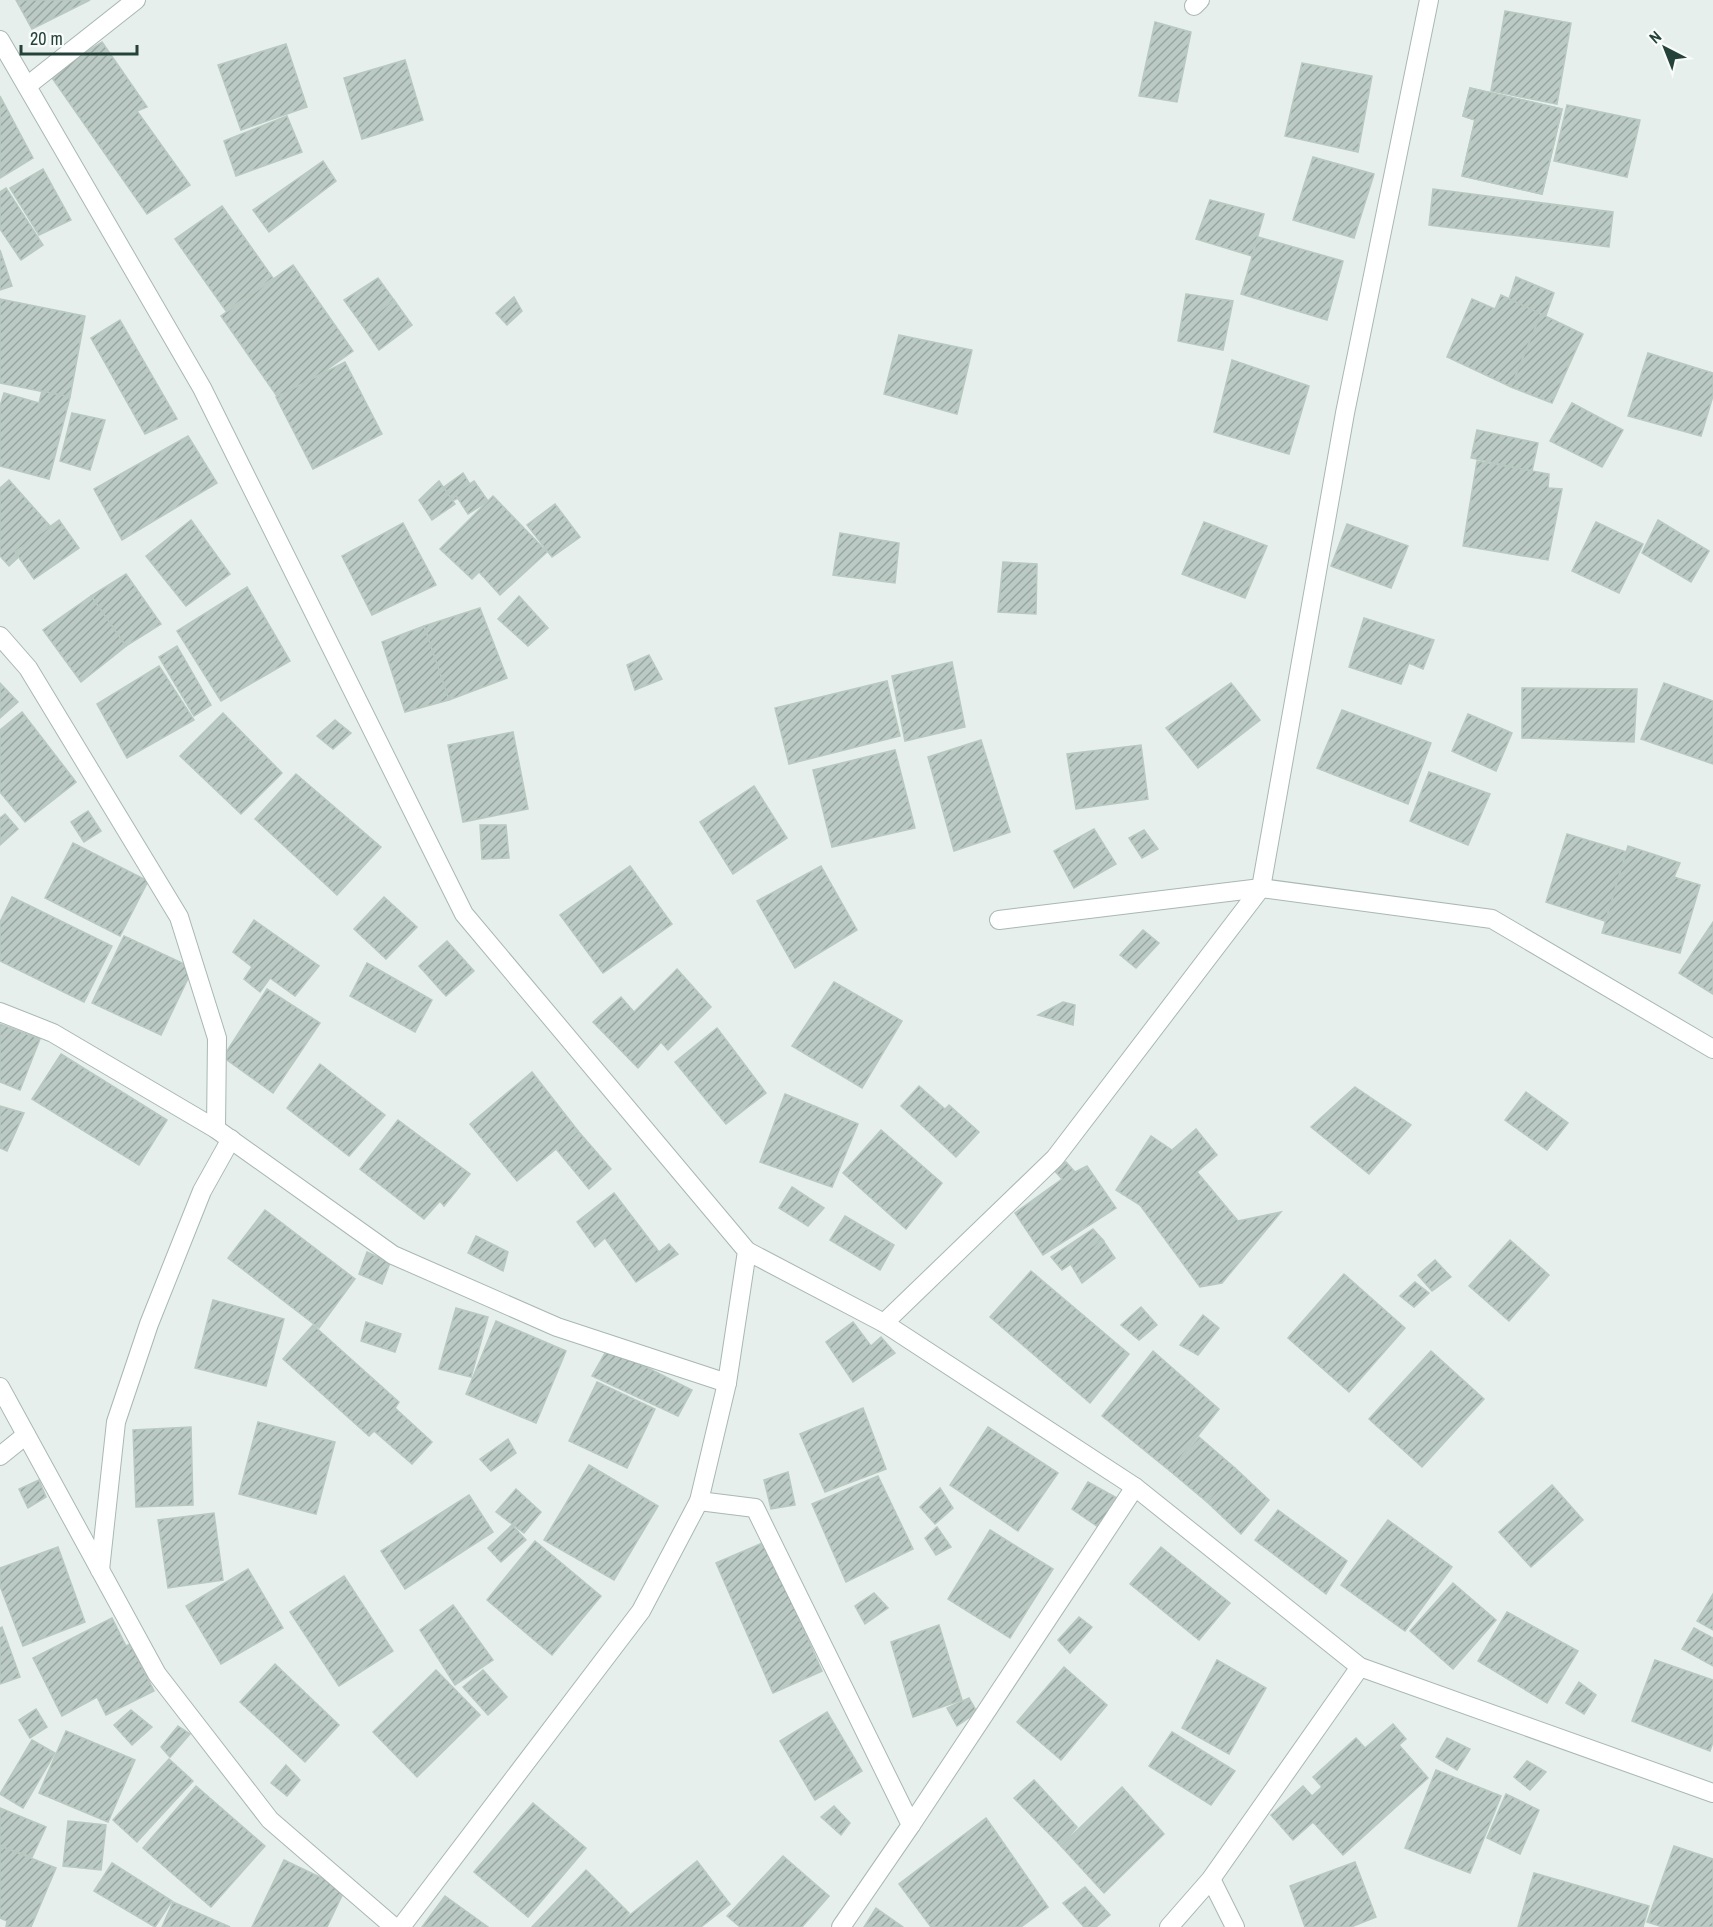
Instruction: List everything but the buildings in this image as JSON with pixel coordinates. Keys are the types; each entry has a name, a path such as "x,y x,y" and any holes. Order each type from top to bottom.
{"street":[{"path":"27,86 136,0"},
{"path":"884,1323 1055,1158 1261,888 1344,413 1429,0"},
{"path":"0,40 202,387 464,914 747,1251 884,1323 1136,1487 1360,1667 1713,1793"},
{"path":"0,636 28,668 179,917 217,1038 223,1134 149,1324 116,1422 100,1570"},
{"path":"999,920 1261,888 1492,920 1713,1049"},
{"path":"0,1012 53,1033 223,1134 393,1255 557,1327 727,1383"},
{"path":"401,1927 641,1611 699,1501 727,1383 747,1251"},
{"path":"0,1388 157,1674 270,1820 394,1927"},
{"path":"0,1456 26,1435"},
{"path":"841,1927 911,1826 1136,1487"},
{"path":"699,1501 755,1509 911,1826"},
{"path":"1168,1927 1211,1879 1360,1667"},
{"path":"1211,1879 1235,1927"}]}
